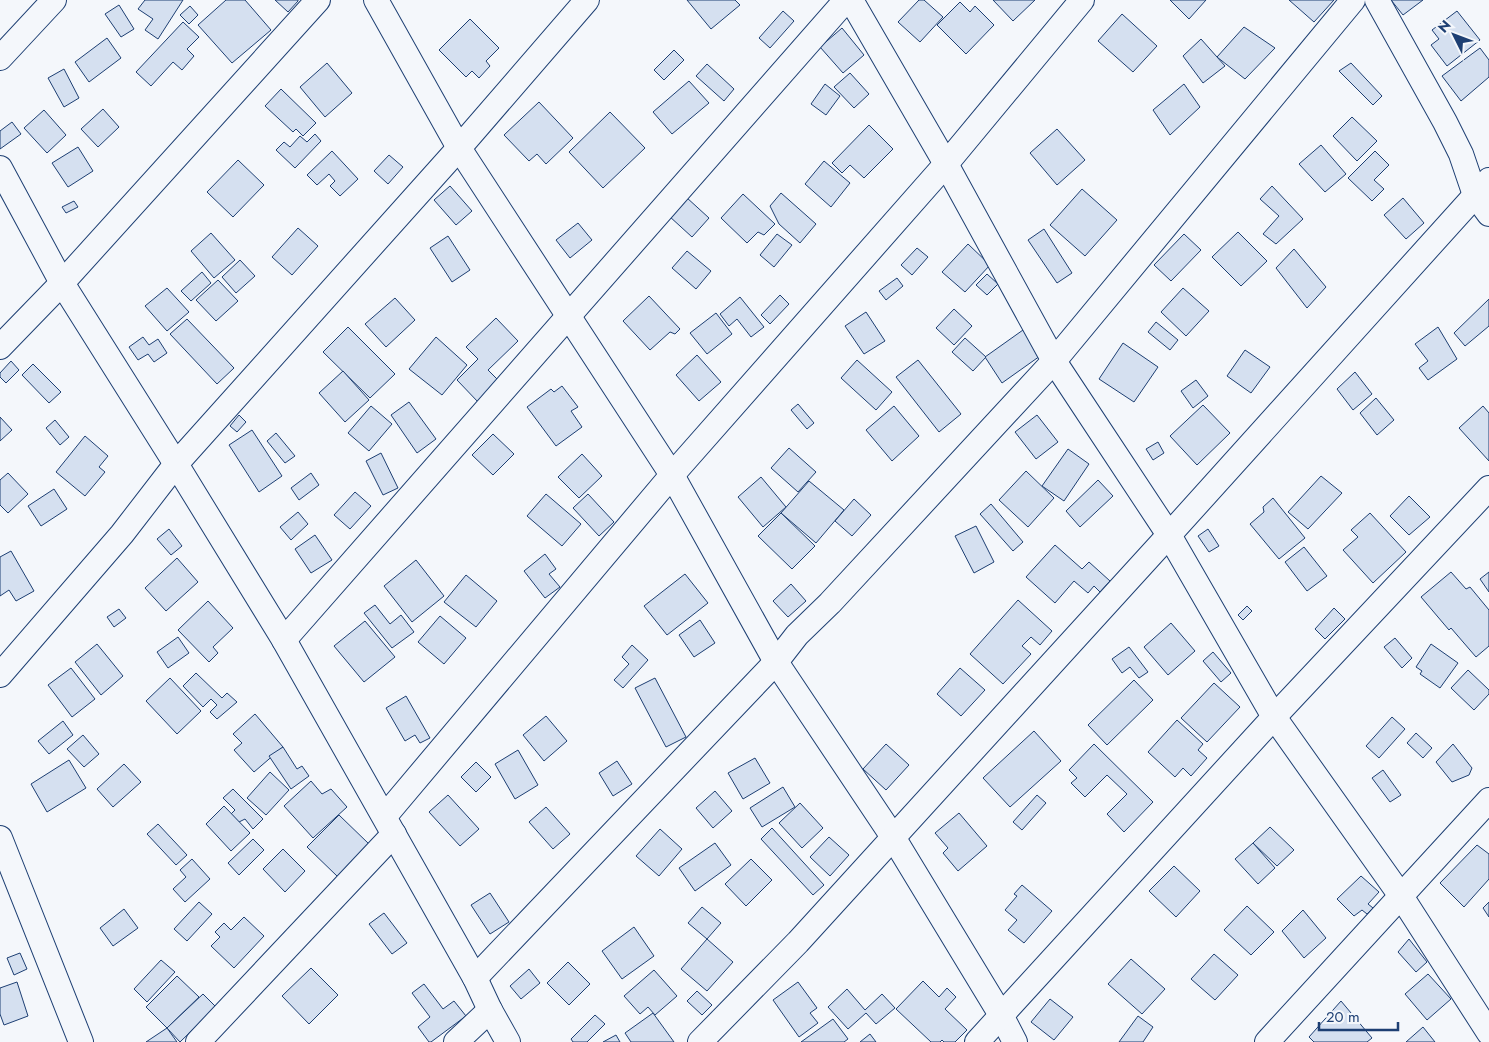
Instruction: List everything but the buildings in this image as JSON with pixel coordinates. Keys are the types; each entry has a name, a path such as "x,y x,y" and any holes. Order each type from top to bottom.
{"street":[{"path":"0,58 54,0"},
{"path":"0,347 62,284 318,0"},
{"path":"376,0 459,148 672,474 776,662 893,837 1016,1042"},
{"path":"0,675 122,534 176,464 459,148 586,0"},
{"path":"284,640 846,0"},
{"path":"852,0 946,164 1054,361 1169,535 1274,717 1401,896 1489,1033"},
{"path":"198,1042 389,825 672,474 946,164 1082,0"},
{"path":"475,978 776,662 797,635 830,603 1054,361 1353,0"},
{"path":"1377,0 1461,154 1482,187 1489,214"},
{"path":"0,168 62,284 284,640 475,978 508,1042"},
{"path":"700,1042 798,942 1169,535 1482,187"},
{"path":"977,1042 1274,717 1489,488"},
{"path":"1267,1042 1489,800"},
{"path":"0,838 80,1042"},
{"path":"456,1042 490,1010"}]}
